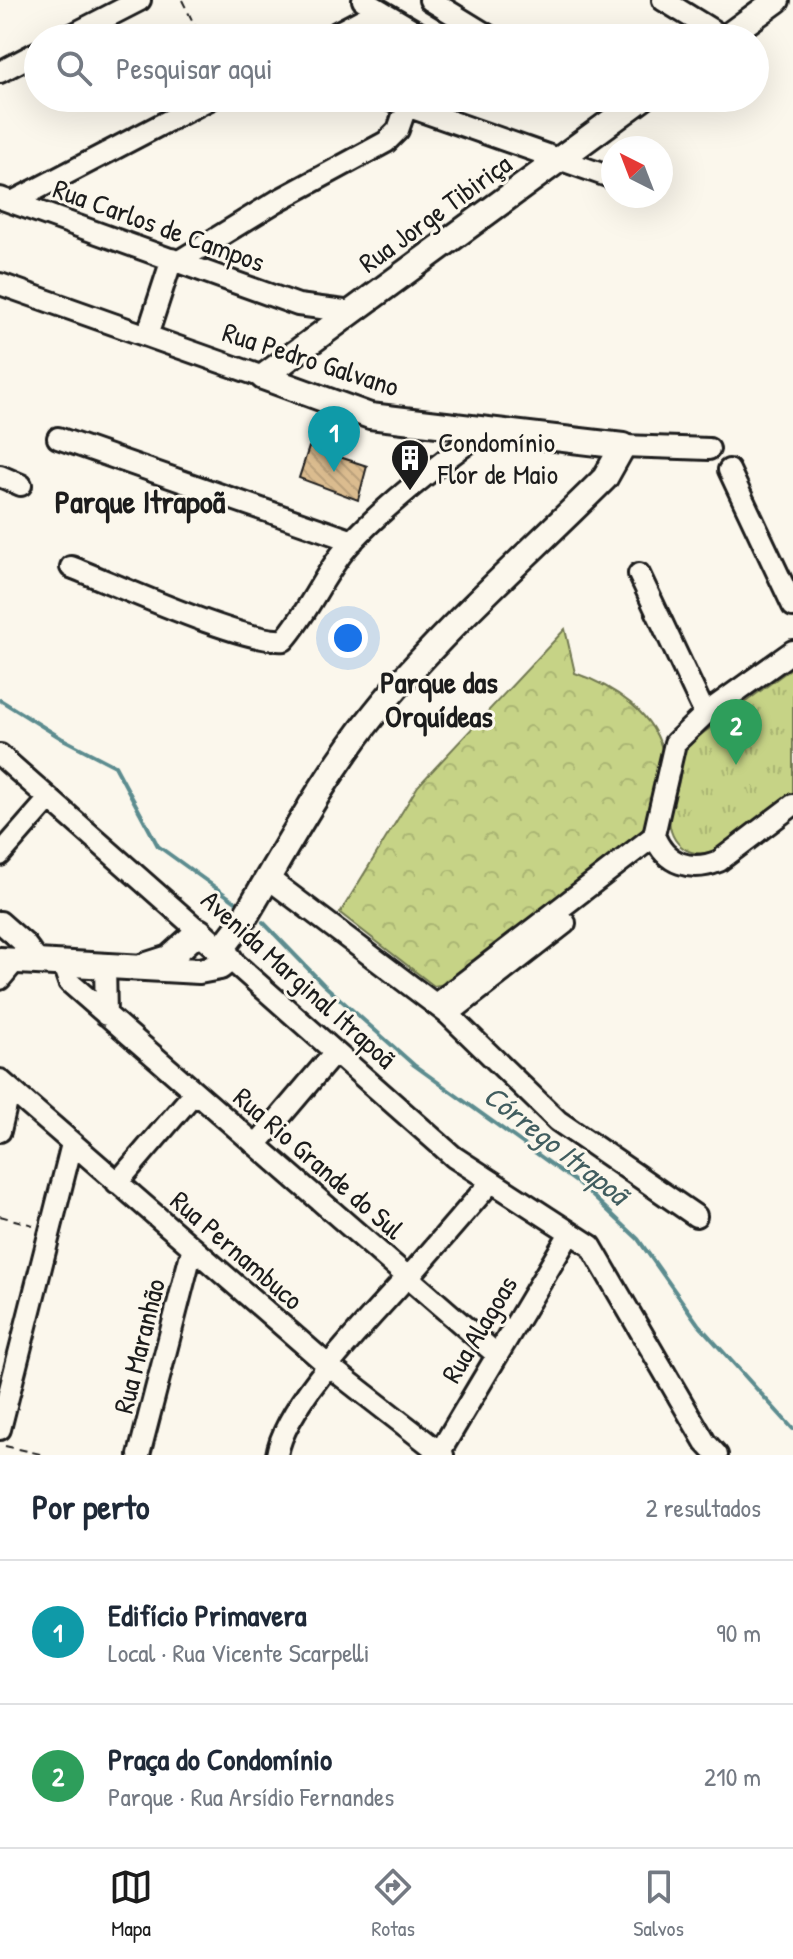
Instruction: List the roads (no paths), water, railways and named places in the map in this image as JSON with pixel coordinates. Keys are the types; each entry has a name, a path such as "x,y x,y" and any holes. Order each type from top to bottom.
{"main road":[{"path":"744,24 777,0"},
{"name":"Rua Jorge Tibiriça","path":"263,377 624,112"},
{"name":"Rua Pedro Galvano","path":"263,377 370,416 456,439 485,431 623,446"},
{"path":"23,964 144,966 206,971 226,955 268,878 344,754 375,713 406,677 605,478 623,446"},
{"path":"144,966 180,951 199,931"},
{"name":"Avenida Marginal Itrapoã","path":"199,931 226,955"}],"street":[{"path":"93,24 140,0"},
{"path":"430,0 469,24"},
{"path":"663,0 702,24"},
{"path":"346,24 371,5 403,24"},
{"path":"0,72 24,59"},
{"path":"6,200 184,112"},
{"path":"147,336 176,260 386,142 398,130 404,112"},
{"path":"420,112 601,174"},
{"name":"Rua Carlos de Campos","path":"6,200 298,305 352,312"},
{"name":"Rua Pedro Galvano","path":"0,284 263,377"},
{"path":"298,305 317,337"},
{"path":"58,438 353,541"},
{"path":"71,567 273,641 284,640 318,585 353,541 456,439"},
{"name":"Rua Pedro Galvano","path":"623,446 709,449"},
{"path":"729,470 793,606"},
{"path":"0,476 21,485"},
{"path":"639,574 705,714"},
{"path":"442,1009 657,843 675,743 705,714 793,651"},
{"name":"Avenida Marginal Itrapoã","path":"0,755 199,931"},
{"path":"0,855 49,799"},
{"path":"657,843 673,861 706,866 719,861 793,805"},
{"path":"268,878 442,1009 558,1121 696,1216"},
{"name":"Rua Rio Grande do Sul","path":"0,922 25,944 23,964 69,982 496,1354"},
{"name":"Avenida Marginal Itrapoã","path":"226,955 454,1157 591,1246 608,1270 705,1442 717,1455"},
{"path":"105,965 106,1015"},
{"path":"256,1145 335,1052"},
{"path":"0,1131 5,1084"},
{"name":"Rua Pernambuco","path":"5,1084 192,1250 330,1367 440,1454"},
{"path":"117,1183 195,1092"},
{"path":"0,1429 72,1144"},
{"path":"277,1455 284,1431 330,1367 491,1182"},
{"name":"Rua Alagoas","path":"440,1454 496,1354 570,1233"},
{"name":"Rua Maranhão","path":"139,1455 192,1250"}],"waterway":[{"path":"0,700 61,738 115,766 158,846 237,903"},
{"name":"Córrego Itrapoã","path":"263,922 323,984 414,1065 583,1187 638,1239 698,1324 793,1429"}],"place":[{"name":"Edifício Primavera","path":"334,472"},
{"name":"Condomínio Flor de Maio","path":"410,492"},
{"name":"Praça do Condomínio","path":"736,765"}],"district":[{"name":"Parque Itrapoã","path":"140,502"},
{"name":"Parque das Orquídeas","path":"439,700"}]}
